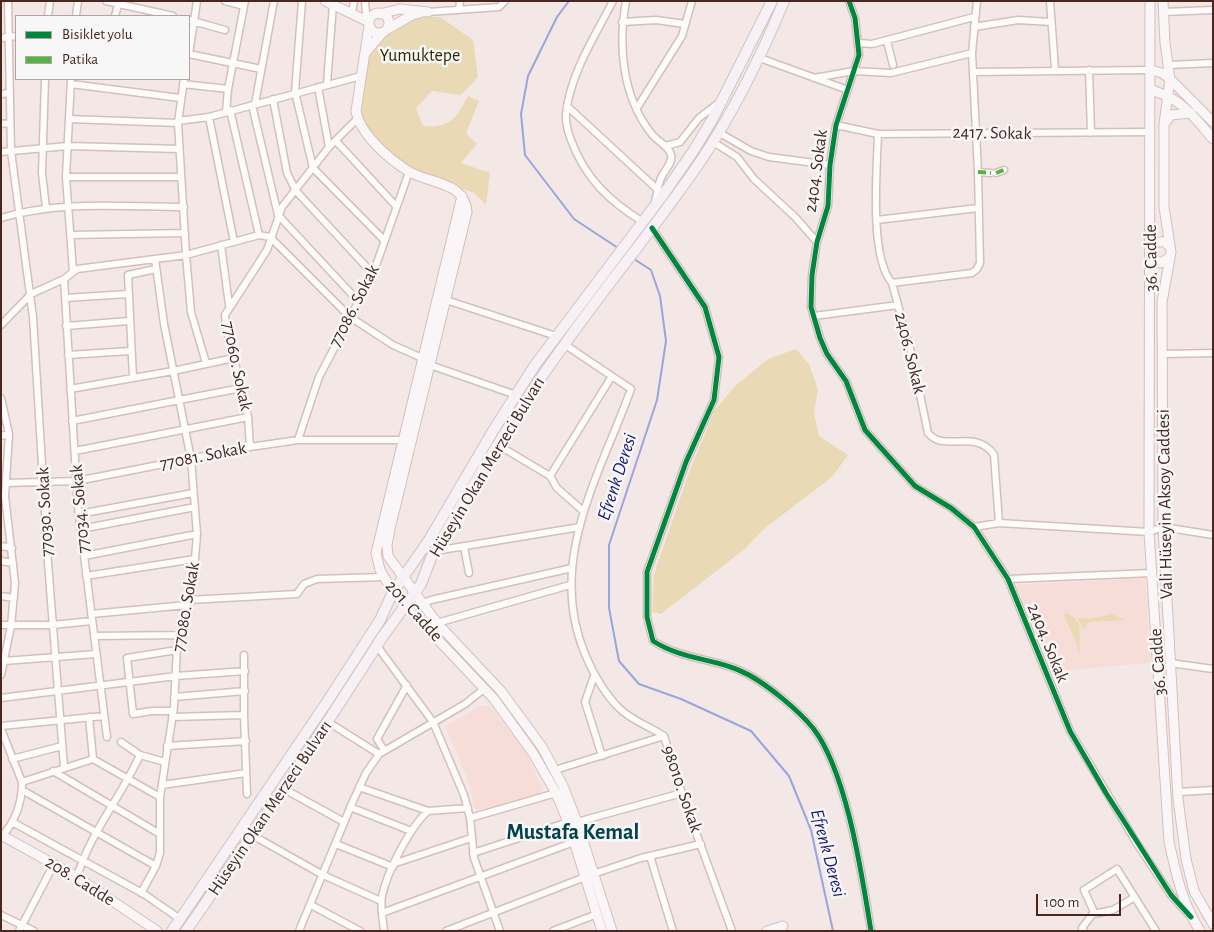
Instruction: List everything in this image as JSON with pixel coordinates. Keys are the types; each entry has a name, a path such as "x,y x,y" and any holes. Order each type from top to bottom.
{"main road":[{"name":"Hüseyin Okan Merzeci Bulvarı","path":"186,931 284,789 377,646 421,584 435,551 518,410 564,344 641,225 694,150 724,98 772,1"},
{"name":"Hüseyin Okan Merzeci Bulvarı","path":"172,931 322,710 380,620 393,592 403,579 516,395 556,336 651,231 712,142 784,1"},
{"name":"36. Cadde","path":"1150,1 1150,532 1152,572 1169,842 1177,882 1190,917 1200,931"},
{"name":"Vali Hüseyin Aksoy Caddesi","path":"1163,1 1165,43 1170,79 1164,124 1164,207 1170,257 1162,302 1163,527 1170,662 1178,792 1186,860 1194,891 1213,924"},
{"path":"329,3 352,14 388,19 385,31"},
{"path":"371,18 400,9 428,12"},
{"path":"366,52 385,31 412,15 428,12"},
{"path":"371,18 376,33 385,31"},
{"path":"371,18 356,111 358,119 374,141 409,172 452,188 462,196"},
{"path":"1150,70 1162,73 1170,79 1213,122"},
{"path":"1150,88 1158,94 1167,96 1191,113 1213,139"},
{"path":"1164,124 1172,116 1191,113"},
{"name":"201. Cadde","path":"462,196 466,205 466,219 387,545 388,556 437,623 501,691 525,720 556,770 589,875 602,931"},
{"name":"201. Cadde","path":"462,196 376,553 384,577 393,592 485,688 517,728 573,822 574,842 612,931"},
{"path":"1170,247 1165,242 1158,242 1153,245 1151,253 1154,260 1161,263 1170,257"},
{"name":"208. Cadde","path":"2,833 77,877 157,931"},
{"path":"767,931 783,926"}],"street":[{"name":"77030. Sokak","path":"8,1 5,11 13,36 9,93 11,150 31,294 52,625 64,767"},
{"path":"48,15 50,1"},
{"path":"76,15 78,1"},
{"path":"106,1 168,15"},
{"path":"190,37 192,20 198,1"},
{"path":"225,1 244,4 228,89 228,111 259,235"},
{"path":"274,1 253,104 278,215 359,302"},
{"path":"302,1 295,92 313,168 384,240"},
{"path":"352,14 354,1"},
{"path":"365,1 371,18"},
{"path":"459,10 460,1"},
{"path":"428,12 499,7 505,1"},
{"path":"613,1 586,52 567,106 566,117 569,133 582,166 603,193 641,225"},
{"path":"626,1 622,22 624,68 637,108 651,134 666,146 671,154 671,160 662,176 653,208"},
{"path":"637,108 682,36 692,1"},
{"name":"2404. Sokak","path":"849,1 859,43 859,55 836,125 830,165 828,206 817,242 810,294 814,316 827,354 846,381 865,430 915,486 951,508 974,527 1008,579 1070,731 1111,802 1171,895 1190,917"},
{"path":"892,283 972,273 980,263 977,132 972,53 977,1"},
{"path":"1050,1 1055,69"},
{"path":"326,84 329,3"},
{"path":"115,15 118,5"},
{"path":"1163,12 1213,10"},
{"path":"859,43 872,44 887,41 974,17"},
{"path":"192,20 225,30"},
{"path":"622,22 656,20 685,24"},
{"path":"974,27 1018,20 1051,22"},
{"path":"1,38 13,36"},
{"path":"887,41 893,65"},
{"path":"814,78 854,70 890,73 972,53"},
{"path":"190,54 260,69"},
{"path":"757,57 848,90"},
{"path":"1169,65 1213,63"},
{"path":"973,72 1055,69 1150,70"},
{"path":"1089,70 1091,133"},
{"path":"69,119 178,122 209,117 295,92 361,76"},
{"path":"45,80 42,173 46,208"},
{"path":"72,272 66,177 71,81 180,98"},
{"path":"206,364 191,312 178,122 184,81 228,89"},
{"path":"318,86 328,147"},
{"path":"1,94 9,93"},
{"path":"273,98 287,173 296,191 373,274"},
{"path":"666,146 680,142 699,118 724,98"},
{"path":"567,106 658,190"},
{"path":"209,117 234,242"},
{"name":"77060. Sokak","path":"250,447 248,417 225,315 266,250 282,206 296,191 328,147 358,119"},
{"path":"1,124 10,123"},
{"name":"2417. Sokak","path":"836,125 878,134 1150,132"},
{"path":"718,132 751,151 770,157 830,165"},
{"name":"2406. Sokak","path":"878,134 876,220 881,259 886,276 892,283 912,356 928,433 932,438 940,441 972,441 989,447 994,455 999,523"},
{"path":"336,141 396,206"},
{"path":"712,142 737,157 754,179 795,216 817,242"},
{"path":"1,152 68,146 179,149"},
{"path":"978,172 993,173 1004,170"},
{"name":"77086. Sokak","path":"298,440 319,376 373,274 409,172"},
{"path":"66,177 182,177"},
{"path":"1,218 21,212 67,206 184,207"},
{"path":"876,220 978,208"},
{"path":"651,231 705,307 719,357 714,400 686,462 646,572 647,617 653,641 667,650 748,675 792,708 813,729 830,762 841,791 860,858 871,931"},
{"path":"71,235 185,233"},
{"path":"1,325 31,294 64,279 77,269 186,255 259,235 270,237 350,317 393,345 422,358"},
{"path":"220,245 230,305"},
{"name":"77080. Sokak","path":"141,893 156,866 160,854 160,797 174,697 177,650 193,584 197,534 186,431 173,371 155,259"},
{"path":"133,378 130,351 128,275 156,269"},
{"name":"77034. Sokak","path":"64,279 79,514 107,737"},
{"path":"65,298 128,294"},
{"path":"446,300 556,336"},
{"path":"814,316 898,305"},
{"path":"66,326 129,321"},
{"path":"550,476 612,376 564,344"},
{"path":"68,355 130,351"},
{"path":"1163,354 1213,353"},
{"path":"70,389 234,358"},
{"path":"430,365 516,395"},
{"name":"98010. Sokak","path":"612,376 631,389 583,511 570,585 572,610 580,643 594,676 619,708 635,720 664,736 682,793 732,931"},
{"path":"72,421 241,388"},
{"path":"1,398 9,434 4,480 4,510 12,548 15,583 11,626 1,674"},
{"path":"74,451 186,431 248,417"},
{"path":"1,436 9,434"},
{"name":"77081. Sokak","path":"4,480 43,483 76,481 250,447 298,440 402,440"},
{"path":"498,445 550,476 558,488 583,511"},
{"path":"79,514 193,493"},
{"path":"81,529 195,507"},
{"path":"974,527 999,523 1150,532 1163,527 1213,535"},
{"path":"435,551 580,527"},
{"path":"84,556 197,534"},
{"path":"1,546 12,548"},
{"path":"464,547 469,573"},
{"path":"86,576 195,559"},
{"path":"1,561 13,562"},
{"path":"424,604 430,600 572,568"},
{"path":"1008,579 1152,572"},
{"path":"1,625 52,625 188,602 297,594 304,584 317,579 384,577"},
{"path":"437,623 570,585"},
{"path":"1,596 14,598"},
{"path":"94,636 180,635"},
{"path":"377,646 433,722 468,808 473,853 500,931"},
{"path":"177,650 128,658 128,682 133,714 152,711 172,714 244,715"},
{"path":"3,658 96,654"},
{"path":"244,655 247,794"},
{"path":"1170,662 1213,669"},
{"path":"1,698 176,676 245,671"},
{"path":"594,676 585,702 602,756"},
{"path":"382,752 377,739 407,685"},
{"path":"299,931 359,787 382,752 465,704 485,688"},
{"path":"174,697 245,691"},
{"path":"2,833 14,822 22,790 22,782 2,731 60,719 104,716"},
{"path":"89,717 93,759"},
{"path":"328,722 382,752"},
{"path":"556,770 664,736"},
{"path":"167,746 246,741"},
{"path":"121,742 140,755 165,762"},
{"path":"12,759 62,746"},
{"path":"77,877 82,861 129,779 140,755"},
{"path":"22,782 93,759 160,797"},
{"path":"53,771 160,834"},
{"path":"162,785 246,773"},
{"path":"359,787 428,811 468,808"},
{"path":"284,789 344,822"},
{"path":"22,790 156,866"},
{"path":"1178,792 1213,790"},
{"path":"470,818 556,793"},
{"path":"473,853 573,822 682,793"},
{"path":"350,807 411,831"},
{"path":"384,931 381,901 394,865 418,819 428,811"},
{"path":"14,822 141,893 180,919"},
{"path":"252,835 323,874 381,901"},
{"path":"336,844 394,865 472,838"},
{"path":"382,913 574,842"},
{"path":"446,931 589,875 650,856 700,844"},
{"path":"650,856 673,931"},
{"path":"21,928 54,864"},
{"path":"1093,914 1094,912 1084,890 1118,869 1156,931"},
{"path":"1084,931 1082,928 1093,914 1113,910 1135,897"},
{"path":"311,905 360,931"},
{"path":"553,931 597,914"},
{"path":"1,915 21,928 34,931"}],"shaded area":[{"path":"1145,578 1151,660 1149,663 1058,671 1051,667 1016,585"},
{"path":"483,705 491,707 525,751 543,789 539,795 486,809 475,809 467,778 445,726"}],"green space":[{"name":"Yumuktepe","path":"415,16 440,17 473,40 478,77 461,95 432,91 416,108 423,126 432,126 451,120 468,96 479,101 466,133 477,144 461,163 490,173 486,205 474,193 420,173 402,162 375,139 361,119 359,109 370,51 389,29"},
{"path":"796,349 809,364 818,390 814,413 819,436 848,455 832,477 765,528 746,548 661,614 652,612 654,574 690,470 715,410 735,386 768,359"},
{"path":"1066,613 1074,617 1079,625 1080,652 1064,615"},
{"path":"1112,614 1125,620 1088,622 1084,630 1077,618 1089,619"}],"waterway":[{"name":"Efrenk Deresi","path":"569,1 557,17 528,76 521,114 525,155 574,219 618,248"},
{"name":"Efrenk Deresi","path":"634,259 651,270 660,296 666,341 657,400 609,545 609,608 619,661 639,684 681,699 751,731 789,776 811,830 833,931"}],"marked path":[{"path":"996,173 1004,170"},
{"path":"978,172 991,173"}],"cycle path":[{"path":"849,1 855,18 859,55 836,125 830,165 828,206 817,242 812,275 811,307 820,338 827,354 846,381 865,430 915,486 951,508 974,527 1008,579 1070,731 1106,793 1171,895 1191,917"},
{"path":"652,228 705,307 719,357 714,400 686,462 647,572 647,617 653,641 665,648 689,656 738,669 765,685 783,699 813,728 825,747 844,797 858,854 871,931"}],"district":[{"name":"Mustafa Kemal","path":"573,832"}]}
